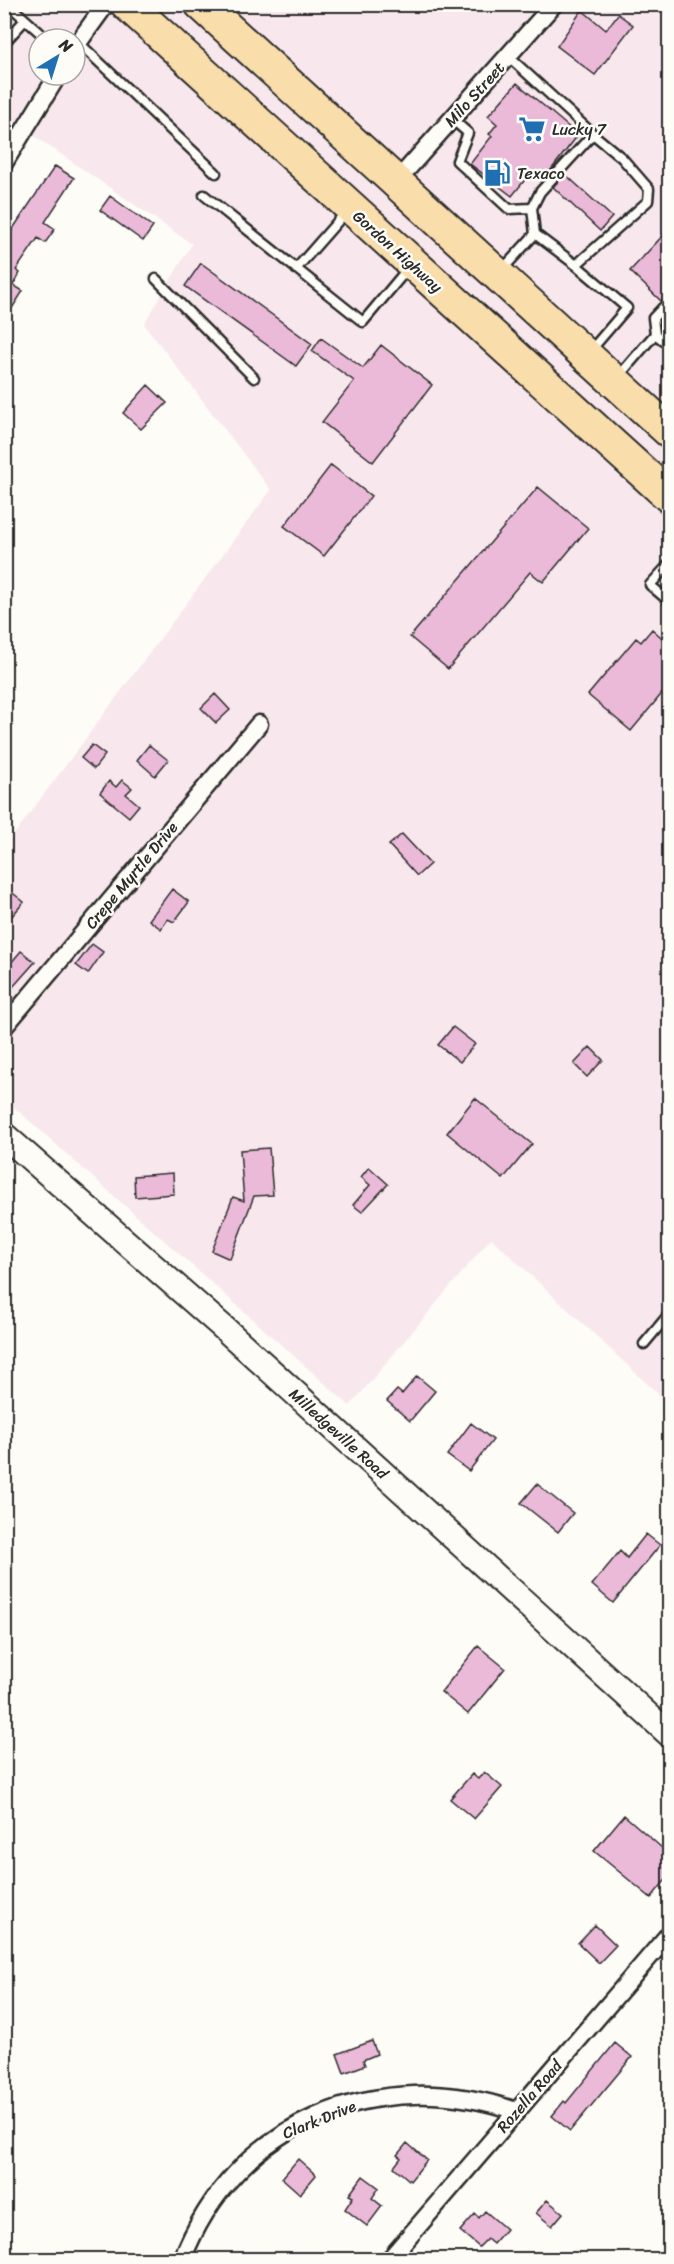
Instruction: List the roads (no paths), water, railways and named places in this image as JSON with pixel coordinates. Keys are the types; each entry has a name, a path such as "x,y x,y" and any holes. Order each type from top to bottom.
{"highway":[{"name":"Gordon Highway","path":"127,4 669,497"},
{"path":"214,11 395,183 669,432"}],"street":[{"path":"87,29 106,4"},
{"name":"Milo Street","path":"395,183 554,4"},
{"path":"4,164 51,87"},
{"name":"Crepe Myrtle Drive","path":"4,1027 259,724"},
{"name":"Milledgeville Road","path":"4,1135 226,1330 669,1735"},
{"name":"Rozella Road","path":"389,2259 669,1933"},
{"name":"Clark Drive","path":"182,2259 201,2221 237,2169 272,2138 306,2121 348,2104 409,2095 479,2100 516,2111"}],"lane":[{"path":"9,4 33,27"},
{"path":"4,44 25,20"},
{"path":"87,54 216,173"},
{"path":"508,57 622,158 649,189 648,201 576,265"},
{"path":"452,119 468,133 457,161 509,209 532,208"},
{"path":"586,357 627,308 535,234 532,208 540,192 593,134"},
{"path":"204,195 363,322 412,264"},
{"path":"296,269 350,207"},
{"path":"497,276 535,234"},
{"path":"156,279 254,378"},
{"path":"669,300 653,318 655,334 669,346"},
{"path":"614,382 655,334"},
{"path":"669,563 650,585 669,602"},
{"path":"644,1344 669,1313"}],"place":[{"name":"Lucky 7","path":"532,129"},
{"name":"Texaco","path":"497,173"}]}
